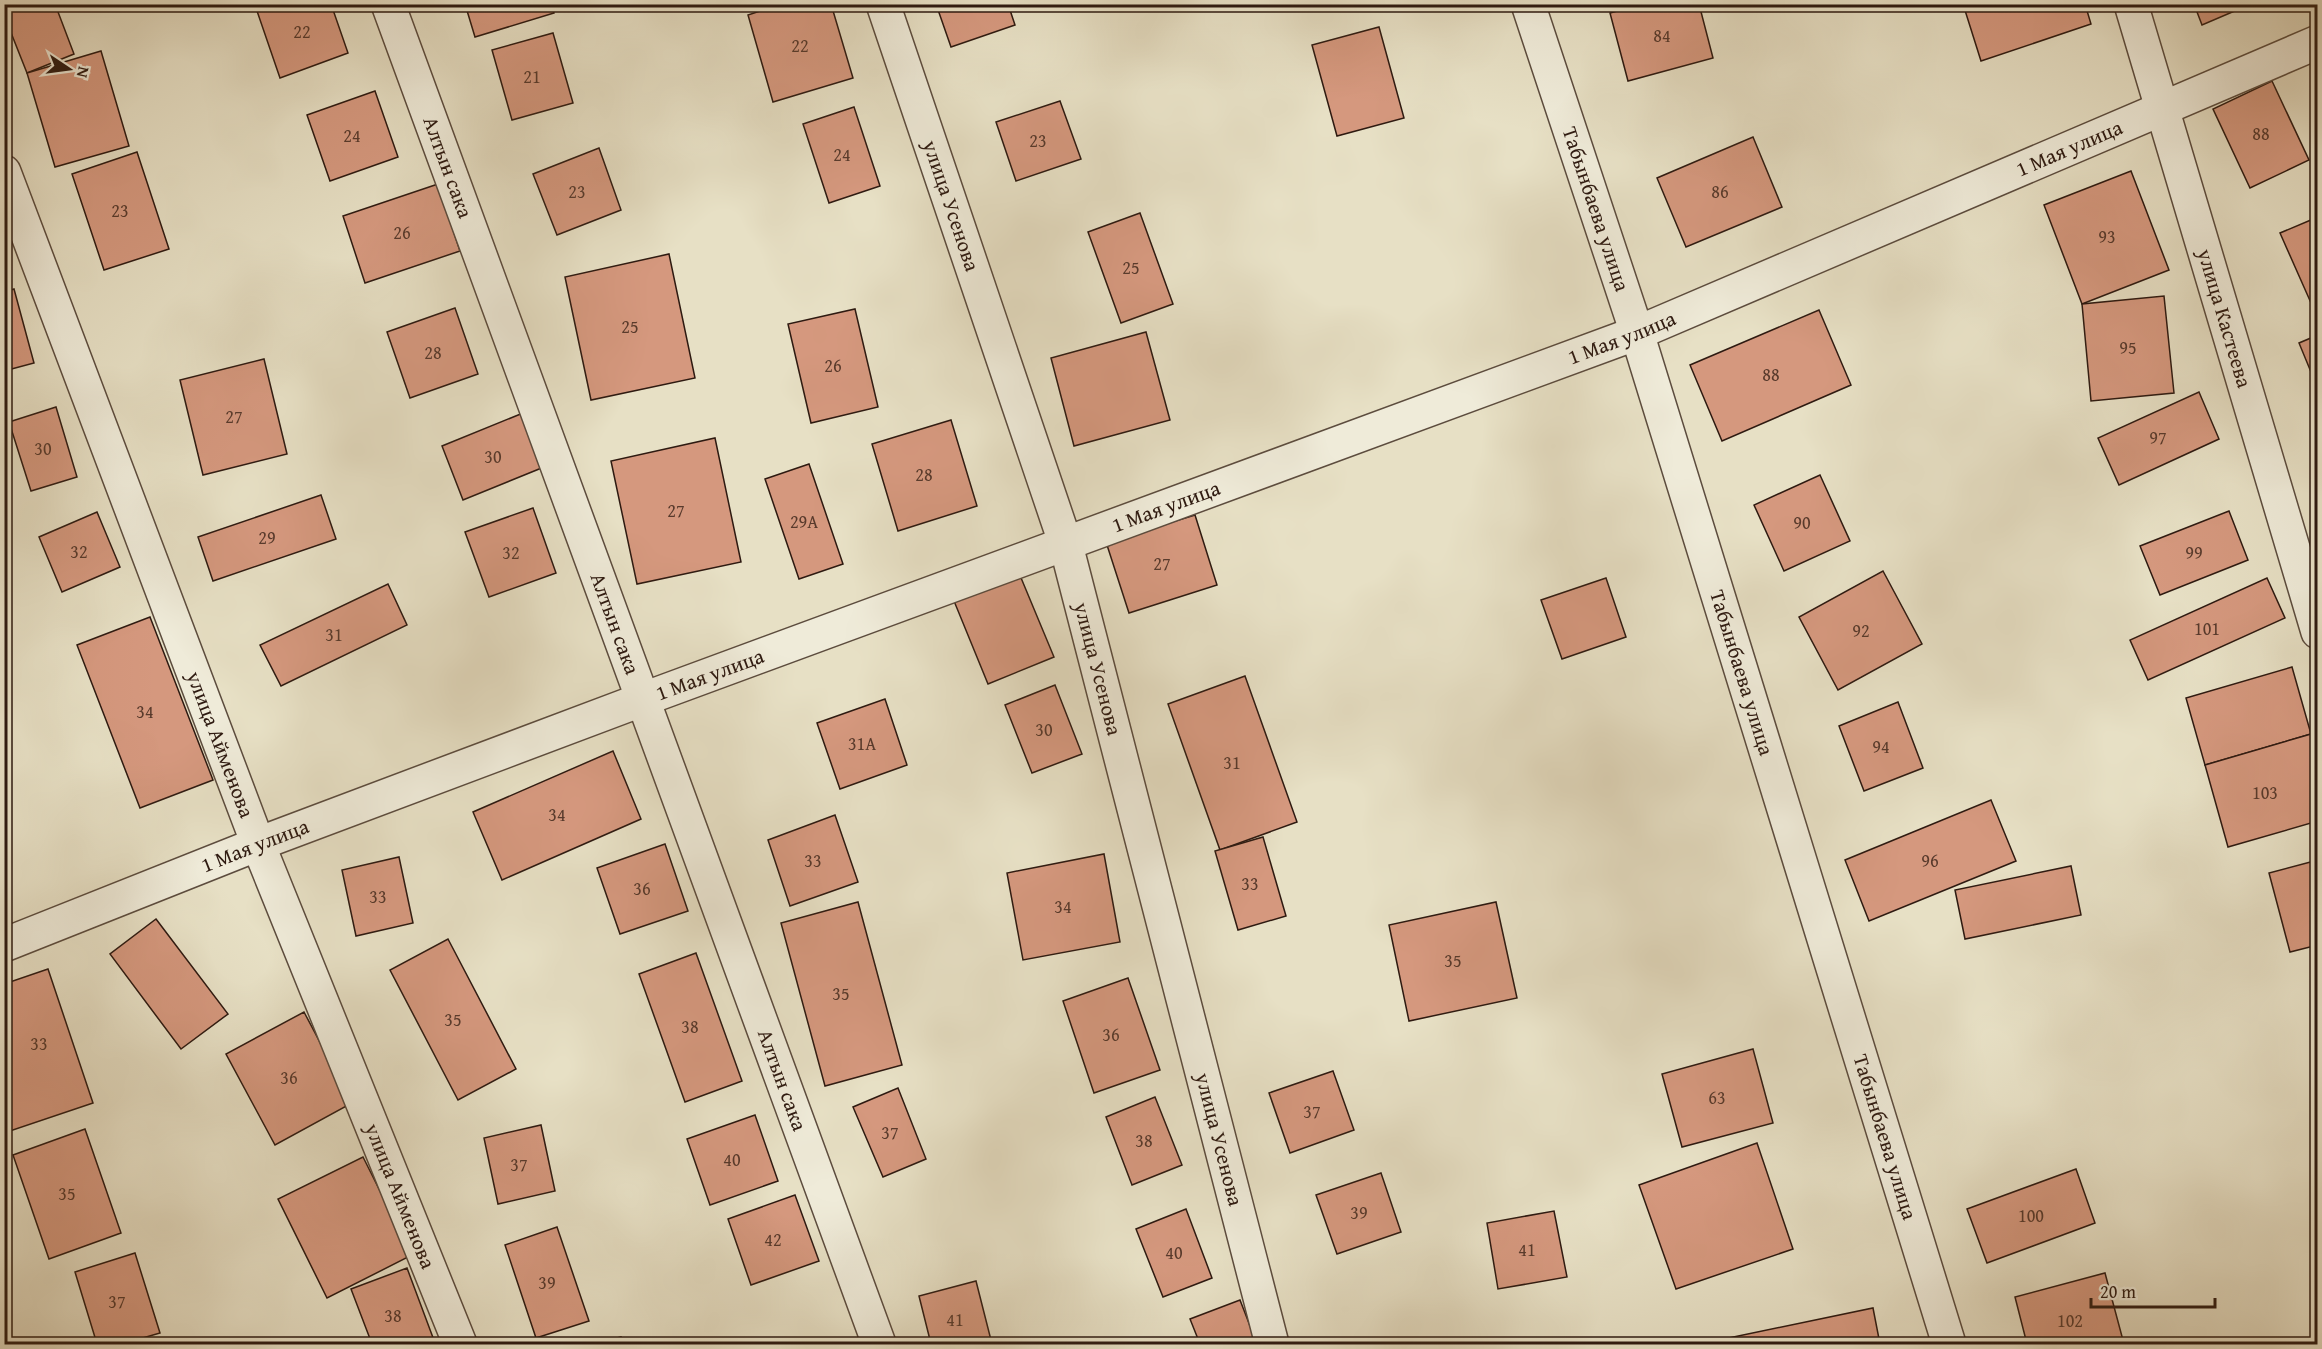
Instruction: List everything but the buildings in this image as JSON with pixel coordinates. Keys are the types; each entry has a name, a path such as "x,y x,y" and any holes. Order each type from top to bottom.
{"street":[{"name":"Алтын сака","path":"388,4 641,700 879,1344"},
{"name":"улица Усенова","path":"883,4 1066,545 1272,1344"},
{"name":"Табынбаева улица","path":"1528,4 1637,333 1948,1344"},
{"name":"улица Кастеева","path":"2131,4 2318,632"},
{"name":"1 Мая улица","path":"4,945 258,844 641,700 1637,333 2318,42"},
{"name":"улица Айменова","path":"4,172 258,844 460,1344"}]}
